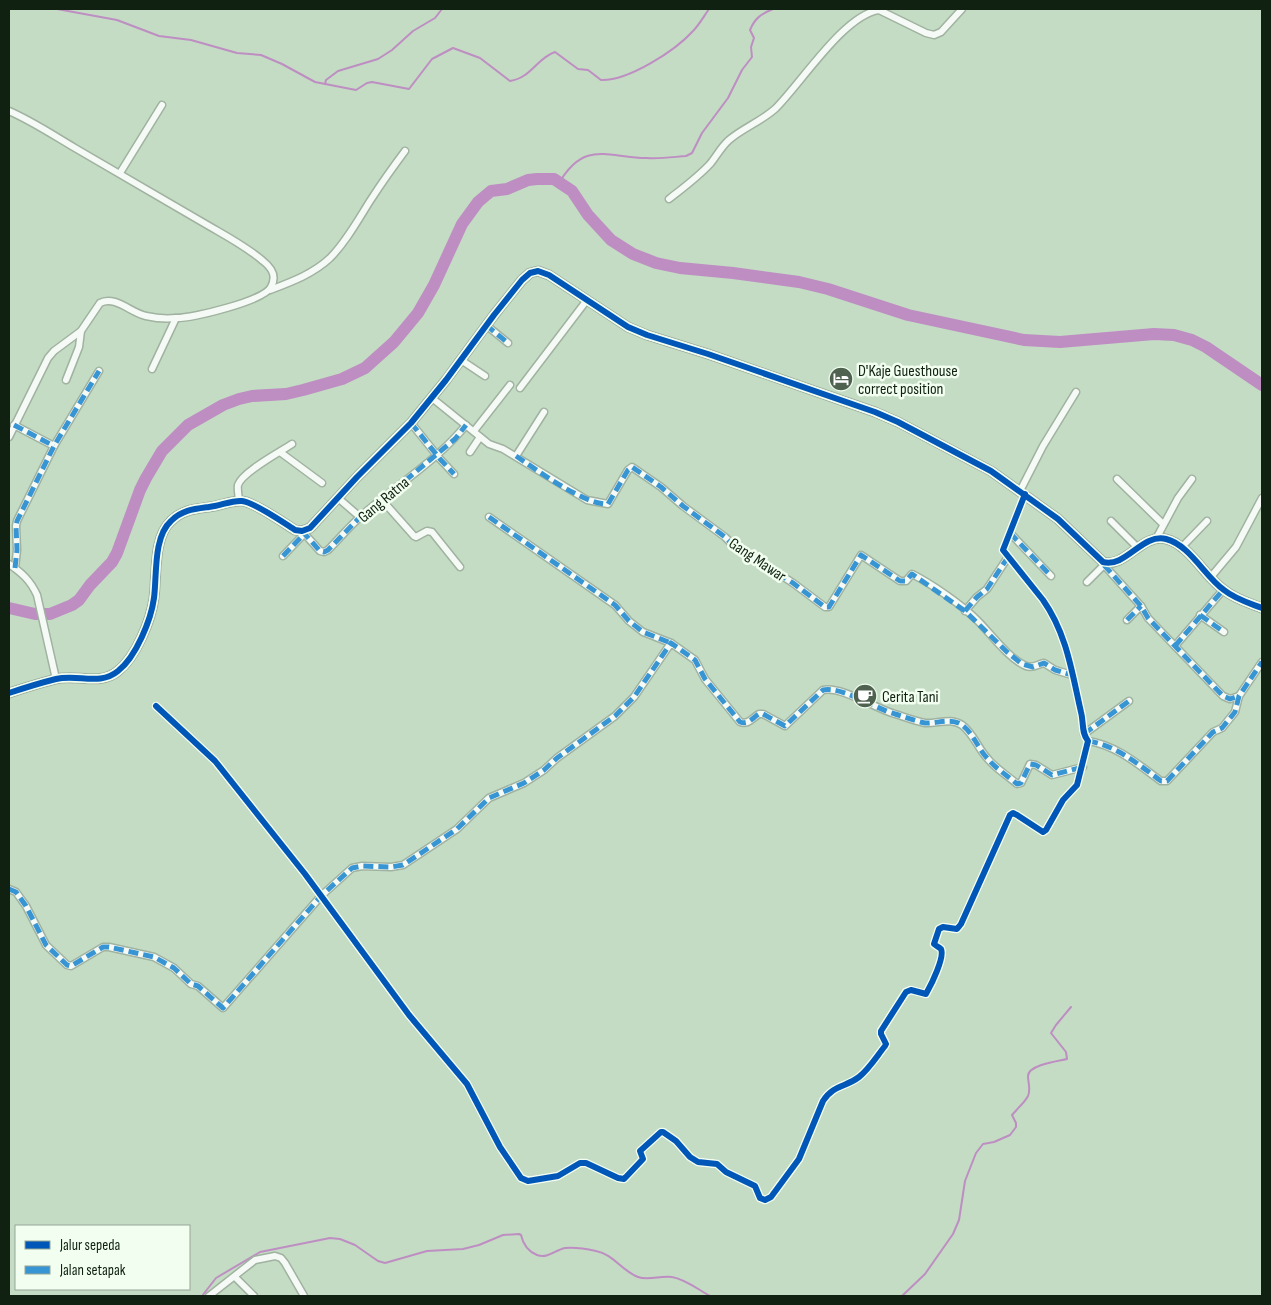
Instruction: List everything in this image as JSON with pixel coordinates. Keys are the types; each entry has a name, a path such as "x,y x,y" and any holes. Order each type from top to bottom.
{"street":[{"path":"669,199 710,165 727,141 774,110 796,87 839,35 859,19 872,11 879,10 934,35 941,32 962,9"},
{"path":"120,173 162,105"},
{"path":"9,111 120,173 233,240 264,261 274,273 270,290"},
{"path":"9,437 48,358 54,351 81,331 97,306 104,301 114,302 140,315 176,318 236,305 259,297 270,290 314,271 330,258 351,232 382,182 405,151"},
{"path":"283,556 303,532 315,524 411,423 522,280 530,272 538,271 550,275 628,327 885,416 991,471 1058,519 1105,564 1141,606 1148,618 1223,696 1230,699 1239,696"},
{"path":"520,388 587,300"},
{"path":"152,369 176,318"},
{"path":"486,326 508,343"},
{"path":"66,380 78,347 81,331"},
{"path":"461,360 485,376"},
{"path":"15,568 17,550 16,526 54,446 99,371"},
{"path":"474,431 510,385"},
{"path":"156,706 215,761 321,896 408,1015 467,1084 500,1147 521,1178 528,1181 558,1176 580,1163 586,1163 624,1179 642,1160 643,1156 640,1151 663,1132 698,1162 717,1164 726,1172 755,1186 760,1198 765,1200 772,1197 799,1160 828,1093 836,1087 858,1077 885,1046 881,1031 906,992 911,990 926,994 936,974 941,952 940,948 934,944 939,929 943,927 957,929 1008,818 1013,813 1017,814 1043,832 1063,800 1077,785 1088,741 1084,734 1083,717 1064,639 1049,609 1025,576 1004,553 1003,547 1010,533 1022,492 1047,438 1076,392"},
{"name":"Gang Mawar","path":"432,398 492,446 516,456 587,500 608,504 628,470 632,467 730,542 793,583 825,607 829,607 861,555 900,581 906,581 911,574 916,576 965,611 1022,664 1033,667 1044,663 1055,670 1072,675"},
{"path":"516,456 544,412"},
{"path":"411,423 436,455 454,474"},
{"path":"14,425 54,446"},
{"name":"Gang Ratna","path":"303,532 320,551 328,550 360,517 455,439 466,425"},
{"path":"470,452 480,437"},
{"path":"239,501 238,486 242,480 261,463 292,444"},
{"path":"280,452 322,483"},
{"path":"1117,479 1163,524"},
{"path":"1156,539 1163,524 1192,479"},
{"path":"338,498 360,517"},
{"path":"1210,578 1236,547 1262,498"},
{"path":"382,500 414,536 416,537 427,530 432,532 460,567"},
{"path":"9,693 56,679 73,677 102,680 120,670 144,633 150,620 158,552 164,532 168,524 189,510 221,506 239,501 253,505 296,530 303,532"},
{"path":"490,517 615,605 629,621 643,632 671,643 695,660 705,679 740,722 744,724 759,714 763,714 786,726 823,690 833,690 920,722 945,721 963,726 988,760 1017,784 1021,783 1030,764 1052,775 1083,767"},
{"path":"1111,521 1138,548"},
{"path":"1181,548 1207,521"},
{"path":"1010,533 1051,576"},
{"path":"1087,582 1105,564 1113,562 1156,539 1168,540 1181,548 1223,590 1262,608"},
{"path":"965,611 987,589 1008,557"},
{"path":"9,564 25,575 37,595 56,679"},
{"path":"1175,646 1223,590"},
{"path":"1127,620 1141,606"},
{"path":"1200,615 1224,632"},
{"path":"9,889 16,892 26,906 46,945 67,965 71,966 103,947 109,946 154,957 174,968 191,984 198,986 223,1008 321,896 354,867 391,867 408,862 457,829 489,798 524,783 544,770 557,758 615,716 634,697 671,643"},
{"path":"1088,741 1097,742 1112,748 1165,782 1169,780 1213,732 1222,728 1227,723 1235,712 1239,696 1262,662"},
{"path":"1084,734 1130,700"},
{"path":"209,1296 255,1260 278,1256 285,1263 304,1296"},
{"path":"235,1277 254,1296"}],"waterway":[{"path":"57,9 117,20 159,36 191,40 237,53 261,55 315,82 356,90 372,82 409,89 432,59 453,48 480,58 510,81 523,76 543,59 555,52 578,69 588,70 601,80 612,79 624,76 663,56 695,29 709,9"},
{"path":"325,84 326,80 338,71 378,59 392,50 413,31 435,18 442,9"},
{"path":"559,183 569,169 578,161 588,156 609,154 657,158 686,156 692,153 702,133 728,98 742,70 752,57 751,47 754,38 750,30 754,22 773,9"},
{"path":"9,608 35,614 50,614 79,600 90,585 112,562 140,490 162,451 188,425 223,405 239,399 252,396 286,394 303,390 342,379 365,368 394,342 418,313 434,285 462,224 478,202 491,191 507,189 528,180 554,179 572,191 588,215 611,240 633,254 656,263 680,268 799,282 828,289 908,315 1024,340 1060,342 1154,334 1174,335 1192,340 1206,347 1262,385"},
{"path":"902,1296 925,1274 953,1234 959,1220 965,1181 976,1153 983,1144 994,1142 1010,1135 1016,1127 1012,1115 1028,1096 1029,1072 1038,1066 1067,1059 1066,1052 1051,1033 1071,1007"},
{"path":"202,1296 216,1278 260,1252 330,1238 340,1239 355,1245 378,1261 385,1263 427,1251 463,1249 479,1245 503,1235 519,1234 526,1247 537,1255 545,1256 565,1248 596,1251 607,1255 638,1277 677,1278 710,1296"}],"marked path":[{"path":"486,325 508,343"},
{"path":"15,568 17,521 54,446 99,371"},
{"path":"411,423 454,474"},
{"path":"14,425 54,446"},
{"path":"382,500 455,439 466,425"},
{"path":"516,456 574,493 598,503 608,504 628,470 632,467 661,487 730,542 793,583 825,607 829,607 861,555 900,581 906,581 912,574 965,611 1022,664 1033,667 1044,663 1055,670 1072,675"},
{"path":"302,531 320,551 324,552 360,517"},
{"path":"489,517 615,605 629,621 643,632 671,643"},
{"path":"1010,533 1051,576"},
{"path":"283,556 304,534"},
{"path":"965,611 987,589 1008,557"},
{"path":"1104,565 1141,606 1148,618 1223,696 1230,699 1239,696"},
{"path":"1175,646 1223,590"},
{"path":"1127,620 1141,606"},
{"path":"1200,615 1224,632"},
{"path":"9,889 16,892 26,906 46,945 67,965 71,966 103,947 154,957 174,968 191,984 198,986 223,1008 321,896 352,868 403,865 457,829 489,798 524,783 544,770 557,758 615,716 634,697 671,643 695,660 705,679 740,722 743,723 748,722 759,714 763,714 785,726 823,690 840,691 887,711 921,722 953,721 962,725 991,762 1017,784 1021,783 1030,764 1036,765 1052,775 1083,767"},
{"path":"1088,741 1118,751 1161,781 1167,781 1213,732 1222,728 1235,712 1239,696 1262,662"},
{"path":"1084,734 1129,701"}],"cycle path":[{"path":"9,693 56,679 104,678 125,665 137,648 150,617 161,537 165,528 179,514 193,509 242,501 261,509 295,530 302,531 310,528 411,423 522,280 530,273 538,271 549,275 628,327 647,335 708,354 875,412 898,422 991,471 1058,519 1103,562 1119,560 1149,541 1166,539 1175,542 1190,554 1217,584 1228,593 1262,608"},
{"path":"156,706 215,761 305,874 409,1015 467,1084 500,1147 521,1178 528,1181 558,1176 580,1163 586,1163 624,1179 643,1159 640,1151 663,1132 676,1141 690,1157 698,1162 717,1164 726,1172 755,1186 760,1198 765,1200 771,1197 799,1159 823,1101 835,1089 859,1077 885,1046 881,1031 906,992 911,990 926,994 941,958 941,949 934,944 939,929 943,927 957,929 961,924 1010,815 1013,813 1017,815 1043,832 1063,800 1077,785 1088,741 1084,731 1068,654 1058,626 1043,600 1003,550 1025,494"}],"place":[{"name":"D'Kaje Guesthouse correct position","path":"841,379"},
{"name":"Cerita Tani","path":"865,696"}]}
